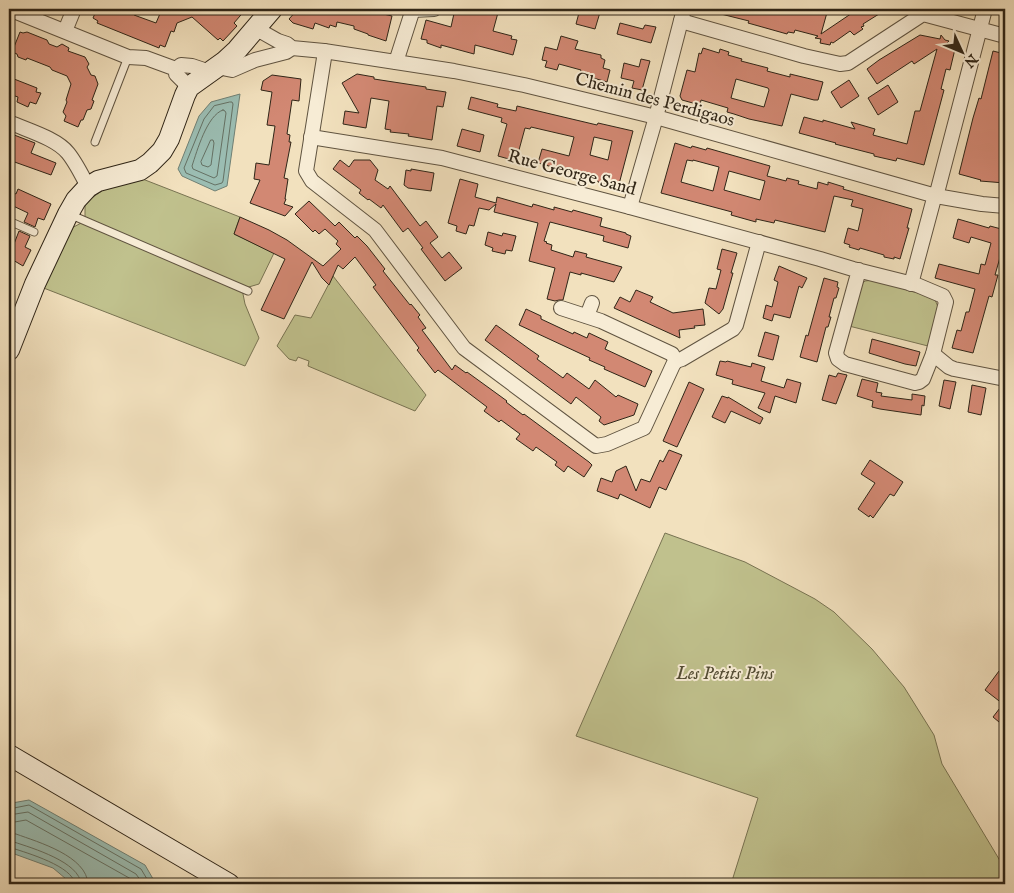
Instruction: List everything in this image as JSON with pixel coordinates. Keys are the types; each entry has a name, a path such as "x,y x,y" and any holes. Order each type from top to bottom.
{"street":[{"path":"9,9 128,57 146,58 176,69 176,74 189,87"},
{"path":"65,31 74,9"},
{"path":"9,350 35,284 76,200 88,187 98,181 140,170 150,163 162,151 169,139 184,95 189,87 224,62 272,9"},
{"path":"396,62 413,10 434,9"},
{"path":"911,284 985,9"},
{"path":"630,207 683,15 804,56 840,64 848,63 923,14 1005,36"},
{"path":"249,36 250,55 255,60"},
{"name":"Chemin des Perdigaos","path":"249,36 278,41 292,48 324,51 454,71 524,85 656,116 936,196 1005,206"},
{"name":"Chemin des Perdigaos","path":"176,69 181,65 232,70 255,60 286,52 292,48"},
{"path":"324,51 306,171 312,181 375,230 464,348 596,446 607,444 644,428 676,361 733,329 736,325 759,242"},
{"path":"9,122 52,140 62,147 68,152 88,187"},
{"name":"Rue George Sand","path":"311,136 442,158 917,285 943,296 946,302 933,354 923,379 919,382 915,383 845,364 838,359 836,353 859,270"},
{"path":"561,308 590,309 601,321 672,354 676,361"},
{"path":"933,354 954,369 1005,379"},
{"path":"9,755 206,879 229,884"}],"lane":[{"path":"96,142 128,57"},
{"path":"68,214 248,291"},
{"path":"9,221 34,232"}],"green space":[{"path":"140,178 240,217 234,234 274,253 259,284 242,289 245,304 259,338 245,366 41,287 66,231 85,221 85,203 107,187"},
{"path":"333,276 426,395 415,411 308,366 309,361 298,357 296,361 289,359 277,346 295,315 311,318"},
{"path":"873,280 932,297 938,307 928,346 849,326 859,287 865,281"},
{"name":"Les Petits Pins","path":"665,533 745,562 815,599 834,612 872,649 904,687 934,735 942,764 1005,869 1005,884 731,884 758,798 576,736"}],"water":[{"path":"240,94 227,186 215,191 182,176 178,169 199,116 211,102"},
{"path":"29,800 145,865 156,884 72,884 53,868 9,852 9,809 12,803"}],"building":[{"path":"97,9 127,9 135,12 134,15 156,23 162,9 246,9 234,23 237,26 223,41 220,38 218,40 192,17 177,23 174,32 171,31 165,47 160,45 159,48 97,23 98,21 93,18"},
{"path":"298,9 362,9 392,16 386,41 354,29 354,26 337,22 336,27 330,25 329,28 315,23 313,29 293,23 289,19"},
{"path":"455,9 499,9 493,31 512,36 511,39 517,40 513,55 475,45 474,54 441,45 441,48 427,43 427,40 421,39 426,20 451,27"},
{"path":"580,9 601,9 595,29 576,24"},
{"path":"714,9 828,9 821,34 858,9 887,9 863,24 864,26 861,27 863,29 854,35 850,31 833,43 831,42 830,45 820,43 821,39 815,38 818,36 795,30 794,33 788,32 787,34 748,23 749,21 713,12"},
{"path":"620,23 643,29 645,25 656,27 651,43 617,34"},
{"path":"20,32 27,32 47,40 49,44 57,47 62,44 69,48 68,51 85,57 89,64 87,67 91,75 95,76 98,84 91,109 87,110 78,127 64,121 66,116 63,112 71,84 67,76 27,58 26,60 18,57 17,54 12,52"},
{"path":"920,35 940,39 941,35 945,40 949,41 947,43 951,48 955,49 950,70 946,69 941,89 944,90 924,165 897,158 896,161 874,156 874,154 799,133 804,117 855,129 851,122 875,129 873,135 907,144 915,111 920,111 937,49 914,64 912,61 877,84 867,69"},
{"path":"561,36 578,41 575,49 601,55 601,58 605,60 603,68 610,70 607,82 580,74 581,70 559,64 557,70 545,67 547,61 542,60 545,47 557,50"},
{"path":"703,48 719,53 720,49 729,52 728,55 742,59 741,61 768,68 767,71 823,82 818,100 791,94 782,126 727,112 728,108 701,100 700,105 682,100 680,96 687,70 695,72 699,53 701,54","holes":["736,79 768,88 764,107 731,98"]},
{"path":"993,51 1005,54 1005,183 980,181 959,174"},
{"path":"641,59 650,61 642,90 632,88 634,81 621,78 624,63 639,67"},
{"path":"357,74 374,77 374,79 446,92 443,107 437,106 432,140 408,136 409,134 390,132 391,130 385,129 389,101 371,98 366,128 343,124 345,111 359,113 342,83"},
{"path":"272,75 301,79 299,101 292,100 287,134 290,135 289,142 291,142 284,178 288,179 284,204 293,207 285,216 250,203 260,180 254,179 256,163 269,165 275,126 267,125 272,92 261,90 263,81"},
{"path":"9,77 37,88 36,92 41,93 36,104 30,102 28,107 17,102 18,97 9,94"},
{"path":"849,80 859,96 841,108 831,92"},
{"path":"888,85 898,102 878,115 868,98"},
{"path":"471,97 498,104 497,107 516,111 517,106 597,125 598,123 633,131 618,188 584,178 585,176 538,163 542,149 569,156 574,137 531,127 530,129 525,128 516,161 498,156 507,124 501,122 502,118 468,109","holes":["594,137 612,141 608,160 590,155"]},
{"path":"462,129 484,135 480,152 457,146"},
{"path":"9,133 35,143 31,153 56,163 51,175 9,160"},
{"path":"675,143 691,148 692,146 706,150 707,148 770,166 767,176 786,181 787,178 799,181 798,184 817,189 818,182 828,185 828,182 844,187 843,189 912,209 907,228 909,228 900,259 894,257 894,259 860,248 859,250 849,247 850,245 844,243 848,228 858,231 863,209 851,206 853,200 834,196 825,232 775,220 774,223 756,219 756,222 731,215 732,212 661,193","holes":["687,160 719,167 713,191 681,182","729,171 765,181 760,200 724,190"]},
{"path":"340,160 349,167 354,160 370,160 378,170 375,180 388,189 390,186 420,226 426,221 438,237 430,243 442,258 449,252 462,268 445,281 408,228 403,232 383,205 381,208 368,200 359,193 361,190 333,169"},
{"path":"411,169 434,173 431,191 408,188 404,185 406,170 411,171"},
{"path":"460,179 478,184 475,197 496,203 497,197 532,207 533,204 554,210 554,207 572,212 573,210 602,218 600,226 631,236 628,248 603,241 604,236 550,222 544,241 552,245 551,250 573,257 575,251 587,254 586,257 622,267 614,282 570,272 563,300 547,299 555,268 529,261 538,223 494,212 496,204 489,210 479,208 474,226 469,225 466,234 456,231 457,226 448,223"},
{"path":"18,189 51,204 44,220 38,218 35,227 24,222 28,213 9,204 9,191 16,194"},
{"path":"309,201 335,226 339,222 355,238 357,236 367,246 385,269 383,271 420,315 418,317 426,328 422,330 452,370 455,365 467,372 589,462 592,465 584,477 568,466 564,472 555,465 557,462 536,447 533,451 516,439 520,434 501,420 499,422 484,411 487,407 438,370 435,373 417,350 419,348 373,287 376,285 355,257 343,269 338,265 329,285 312,262 284,319 261,310 285,259 234,234 240,217 287,240 323,266 341,249 336,244 338,241 325,229 319,234 315,230 313,232 295,214"},
{"path":"958,219 989,228 990,226 1005,230 1005,240 995,275 998,275 992,297 989,296 973,353 952,348 957,330 961,331 966,312 969,312 975,289 935,278 939,264 979,274 981,264 985,265 991,243 971,237 969,243 953,238"},
{"path":"19,231 30,236 25,247 31,250 23,266 9,256 9,241 14,244"},
{"path":"488,232 502,236 503,233 516,236 512,251 506,250 505,254 492,251 493,248 485,245"},
{"path":"722,249 737,253 723,309 719,314 705,303 709,288 716,289 721,270 717,269"},
{"path":"779,266 807,278 802,288 799,286 790,318 774,314 772,321 763,318 766,305 772,307 778,282 774,280"},
{"path":"824,278 838,282 837,287 839,288 836,298 834,298 829,317 831,317 828,327 826,327 817,362 800,357 806,335 808,336"},
{"path":"636,290 653,297 650,302 673,313 703,309 705,325 679,330 680,338 614,308 620,297 630,302"},
{"path":"526,309 541,316 541,319 573,334 574,332 587,338 589,333 608,342 605,349 652,371 645,387 604,369 605,367 589,360 590,358 519,325"},
{"path":"496,325 539,356 537,359 563,378 567,373 589,389 595,380 616,397 618,395 638,404 634,415 604,425 599,421 601,417 576,397 571,404 485,340"},
{"path":"765,332 779,336 773,360 758,356"},
{"path":"872,339 920,352 916,366 869,353"},
{"path":"720,361 751,367 752,363 765,367 761,381 784,388 787,379 801,383 796,403 775,396 770,413 758,408 765,393 732,384 733,380 716,375"},
{"path":"838,373 847,375 836,404 822,400 829,375 836,377"},
{"path":"862,379 878,383 876,392 882,393 881,396 912,400 912,394 925,396 921,415 872,407 873,401 857,396"},
{"path":"944,380 956,382 950,409 939,406"},
{"path":"689,382 704,389 677,447 663,441"},
{"path":"972,385 986,388 981,415 968,412"},
{"path":"722,396 728,397 763,418 760,424 731,411 725,423 712,417"},
{"path":"669,450 682,455 666,490 659,487 650,508 620,494 618,499 597,491 601,478 612,482 616,471 626,466 636,491 641,479 650,482 660,460 663,462"},
{"path":"870,460 903,482 894,496 890,494 873,518 858,509 875,483 861,474"},
{"path":"999,671 1005,676 1005,727 993,717 1003,704 985,690"}]}
